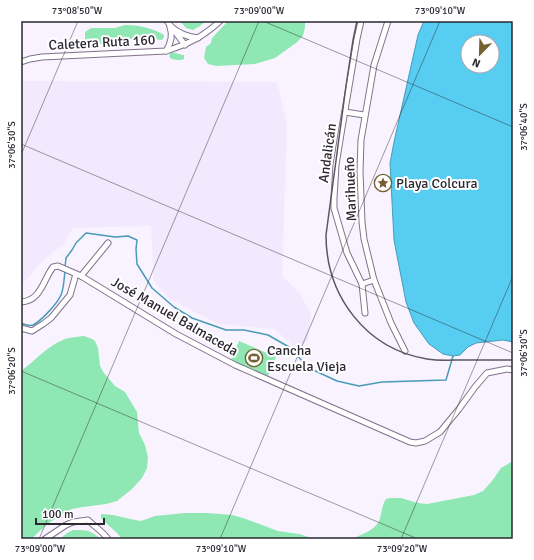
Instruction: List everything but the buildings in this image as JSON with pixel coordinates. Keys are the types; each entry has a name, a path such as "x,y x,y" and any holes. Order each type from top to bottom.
{"street":[{"name":"Caletera Ruta 160","path":"21,62 42,57 166,50 185,45 198,38 220,21"},
{"name":"Andalicán","path":"362,21 357,39 336,165 334,208 347,253 362,284 365,313"},
{"name":"Marihueño","path":"388,21 374,65 364,115 361,140 360,172 362,222 374,280 404,351"},
{"name":"Caletera Ruta 160","path":"169,23 185,45"},
{"path":"169,23 177,32 185,36 198,38"},
{"path":"166,50 170,44 171,38 169,23"},
{"path":"345,112 364,115"},
{"path":"81,276 108,243"},
{"name":"José Manuel Balmaceda","path":"21,302 37,295 52,267 58,266 81,276 176,334 235,365 410,442 425,442 440,432 487,373 507,369 513,370"},
{"path":"21,328 32,331 51,318 70,295 76,274"},
{"path":"362,284 374,280"},
{"path":"45,539 66,525 73,522 88,520 108,539"}],"shaded area":[{"path":"21,81 277,82 287,125 282,276 299,292 311,314 308,341 296,349 275,329 218,324 168,298 154,281 151,226 73,228 63,245 45,258 21,286"}],"green space":[{"path":"180,21 206,21 193,30 186,28"},
{"path":"228,21 305,21 305,27 303,36 275,58 255,64 216,66 208,64 204,58 206,47 211,43 212,38"},
{"path":"125,25 140,26 150,29 164,35 164,37 162,40 139,37 126,40 118,44 93,44 89,43 85,39 85,32 91,28 115,28"},
{"path":"172,52 184,55 184,59 177,60 170,58 170,53"},
{"path":"84,336 95,341 98,348 100,366 104,373 115,386 125,392 137,412 139,433 145,445 148,457 147,468 142,478 132,489 117,501 72,509 50,522 31,539 21,539 21,371 53,345 67,338"},
{"name":"Cancha Escuela Vieja","path":"239,341 276,357 268,376 231,360"},
{"path":"513,461 513,539 352,539 376,526 386,499 401,498 427,504 474,495 483,491 501,468"},
{"path":"185,513 232,515 278,531 322,539 122,539 101,518 101,514 141,521 155,516"},
{"path":"73,530 88,531 101,539 60,539"}],"water":[{"path":"424,21 513,21 513,342 503,340 476,343 468,347 460,355 453,356 443,354 429,344 414,323 406,302 394,240 390,163 418,35"}],"waterway":[{"path":"65,267 66,258 76,243 86,233 115,237 128,236 137,240 137,264 152,288 174,307 192,318 226,330 244,330 268,335 289,347 309,368 337,381 359,386 382,382 446,380 453,356"},
{"path":"21,323 33,325 40,320 59,299 62,292 65,271"}],"railway":[{"path":"357,21 346,86 326,235 328,257 333,279 342,298 354,316 368,331 385,344 405,353 427,359 513,360"}],"place":[{"name":"Playa Colcura","path":"383,183"},
{"name":"Cancha Escuela Vieja","path":"254,358"}]}
